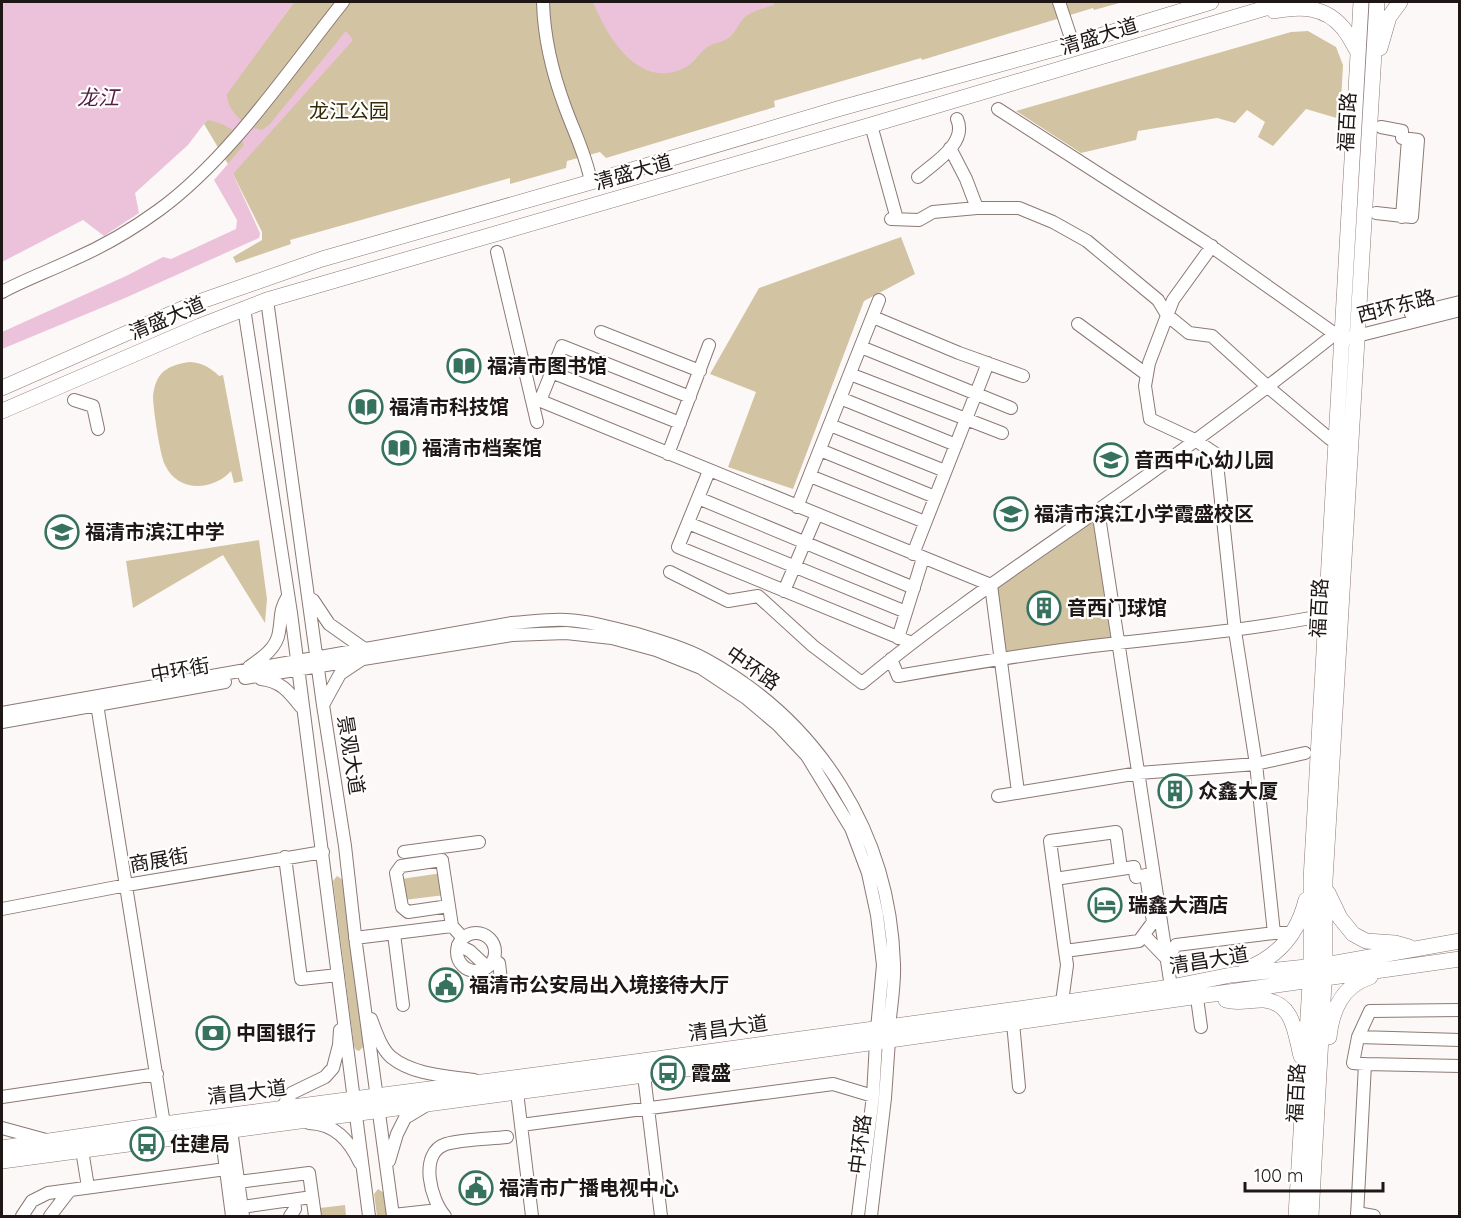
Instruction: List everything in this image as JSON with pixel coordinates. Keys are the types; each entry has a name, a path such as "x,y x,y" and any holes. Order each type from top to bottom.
{"main road":[{"name":"清盛大道","path":"2,388 193,304 322,259 841,108 1073,45 1211,2"},
{"name":"清盛大道","path":"2,411 267,300 1286,2"},
{"name":"福百路","path":"1318,880 1361,2"},
{"name":"福百路","path":"1296,1216 1311,1074 1317,973 1326,615 1346,334 1370,100 1377,2"},
{"path":"1370,100 1377,78 1383,35 1389,17 1401,2"},
{"path":"1233,18 1283,9 1317,9 1330,15 1341,26 1358,52"},
{"path":"1231,975 1267,959 1291,936 1318,880"},
{"path":"1318,880 1335,910 1353,934 1366,941 1395,943 1415,949"},
{"name":"清昌大道","path":"2,1148 164,1124 282,1116 378,1103 484,1082 883,1034 1013,1023 1203,997 1415,949 1460,942"},
{"name":"清昌大道","path":"378,1103 449,1100 644,1075 1231,975 1390,970 1460,959"},
{"path":"1203,997 1232,1002 1265,1000 1279,1005 1293,1021 1311,1074 1326,1060 1331,1021 1337,1004 1351,988 1364,979 1390,970"},
{"name":"福百路","path":"1311,1074 1311,1216"},
{"name":"清昌大道","path":"2,1161 226,1134 282,1116"}],"street":[{"path":"2,292 75,259 152,215 198,178 248,122 343,2"},
{"path":"543,2 546,46 551,65 565,108 580,142 591,182"},
{"path":"1059,2 1073,45"},
{"path":"670,572 728,601 758,596 813,646 862,683 991,585 1346,334 998,109"},
{"path":"918,177 950,148 960,135 957,119"},
{"path":"871,125 894,219 919,219 933,212 977,208 1018,208 1053,222 1087,241 1158,300 1167,315 1190,333 1212,336 1330,439"},
{"path":"1376,213 1412,217 1418,140 1401,138 1402,131 1381,127"},
{"path":"950,148 966,179 977,208"},
{"path":"1212,246 1173,300 1146,374 1145,386 1150,419 1195,440 1216,454 1235,631 1256,764 1274,933"},
{"path":"497,252 536,399 537,422"},
{"name":"景观大道","path":"267,300 323,705 345,846 355,938 393,1216"},
{"path":"798,507 879,300"},
{"name":"西环东路","path":"1346,334 1460,302"},
{"name":"景观大道","path":"244,309 291,613 369,1216"},
{"name":"西环东路","path":"1346,334 1460,310"},
{"path":"873,317 1023,376"},
{"path":"1077,324 1146,374"},
{"path":"601,332 699,370"},
{"path":"668,454 709,345"},
{"path":"536,399 562,346 690,397"},
{"path":"861,347 1011,408"},
{"path":"898,638 914,588 926,522 988,363"},
{"path":"551,372 680,423"},
{"path":"850,374 1002,433"},
{"path":"840,398 956,444"},
{"path":"536,399 991,585"},
{"path":"74,400 93,406 98,429"},
{"path":"830,424 945,471"},
{"path":"820,450 935,497"},
{"path":"709,471 678,547 912,643"},
{"path":"810,476 926,522"},
{"path":"698,498 914,588"},
{"path":"1098,510 1171,987"},
{"path":"784,591 817,514"},
{"path":"688,523 906,612"},
{"path":"991,585 1018,792"},
{"path":"309,594 329,624 364,653 340,674 323,705"},
{"path":"247,673 272,648 279,634 281,609 288,596"},
{"path":"291,613 311,609"},
{"path":"891,659 898,676 1119,643 1235,631 1326,615"},
{"name":"中环路","path":"364,653 512,623 567,620 613,628 659,640 704,658 752,688 785,716 814,746 862,822 880,872 894,964 873,1096 858,1216"},
{"name":"中环街","path":"2,712 96,700 364,653"},
{"path":"247,673 275,680 303,708"},
{"path":"96,700 164,1124"},
{"name":"中环街","path":"2,722 96,700"},
{"path":"308,742 329,739"},
{"path":"998,796 1139,773 1256,764 1305,753"},
{"path":"1062,1002 1067,965 1050,841 1116,832 1122,869"},
{"path":"404,852 479,842"},
{"path":"441,847 452,926 461,942 458,958 466,968 478,971 490,963 498,963 502,988"},
{"name":"商展街","path":"2,909 323,852"},
{"path":"285,857 300,979 338,975"},
{"path":"442,860 401,866 396,873 402,907 408,912 449,906"},
{"path":"1055,879 1134,867 1136,877 1146,875 1152,922 1138,941 1065,951"},
{"path":"355,938 452,926"},
{"path":"461,942 477,933 488,938 494,948 490,963"},
{"path":"1167,959 1176,945 1274,933 1290,933 1291,936"},
{"path":"394,934 403,1005"},
{"path":"1143,935 1167,959"},
{"path":"1201,1027 1203,997"},
{"path":"364,1001 377,1035 390,1056 403,1064 429,1073 484,1082"},
{"path":"342,1005 339,1046 333,1068 325,1077 292,1093 282,1116 331,1127 346,1138 364,1173"},
{"path":"1460,1010 1370,1011 1358,1036 1353,1063 1460,1066"},
{"path":"1013,1023 1019,1087"},
{"name":"中环路","path":"871,1216 885,1098 883,1034"},
{"path":"1358,1036 1460,1040"},
{"path":"1365,1064 1357,1215 1374,1216"},
{"path":"2,1096 156,1074"},
{"path":"644,1075 661,1216"},
{"path":"521,1125 833,1084 873,1096"},
{"path":"517,1092 532,1216"},
{"path":"387,1171 396,1134 405,1118 425,1105 449,1100"},
{"path":"2,1128 47,1141"},
{"path":"226,1134 226,1169 232,1216"},
{"path":"226,1134 238,1182 242,1212 263,1204 312,1197"},
{"path":"393,1216 442,1213 428,1177 432,1157 444,1144 507,1137"},
{"path":"82,1150 88,1188"},
{"path":"2,1169 6,1165 27,1157"},
{"path":"22,1216 32,1201 48,1193 226,1169"},
{"path":"238,1182 309,1173 315,1216"},
{"path":"50,1216 70,1190"},
{"path":"290,1216 295,1209 294,1200"},
{"path":"263,1204 264,1214 268,1216"}],"green space":[{"name":"龙江公园","path":"294,2 1123,2 1094,10 1093,8 922,60 921,58 774,101 775,107 606,158 600,152 567,161 566,168 510,184 510,178 290,240 291,244 236,263 233,257 262,240 262,232 228,164 204,124"},
{"path":"1308,31 1336,47 1343,65 1340,119 1306,109 1273,146 1258,137 1265,122 1247,110 1235,123 1217,118 1138,131 1136,140 1081,153 1016,111 1291,32"},
{"path":"901,237 915,274 864,301 793,489 728,467 756,392 710,374 759,288"},
{"path":"190,362 206,366 219,376 223,375 243,481 234,483 231,471 224,478 215,482 196,486 178,481 165,465 155,420 153,396 155,387 159,376 164,371 178,364"},
{"path":"1095,519 1114,640 1005,654 995,590"},
{"path":"259,540 267,599 265,623 223,555 133,608 126,561"},
{"path":"442,873 445,895 404,900 401,879"},
{"path":"337,876 343,880 364,1046 359,1051 354,1046 333,881"},
{"path":"378,1189 384,1193 387,1216 377,1216 374,1194"},
{"path":"345,1205 346,1216 321,1216 320,1208"}],"water":[{"name":"龙江","path":"2,2 294,2 227,94 229,104 239,118 248,126 262,130 270,124 346,31 353,40 233,174 260,233 259,238 125,298 2,349 2,332 163,257 171,259 236,229 237,220 214,180 244,145 238,135 229,128 207,120 188,145 135,193 139,213 104,236 83,220 2,262"},
{"path":"593,2 774,2 774,5 747,16 727,39 708,46 686,67 666,73 651,72 626,55 606,29"}],"place":[{"name":"福清市图书馆","path":"464,366"},
{"name":"福清市科技馆","path":"366,407"},
{"name":"福清市档案馆","path":"399,448"},
{"name":"音西中心幼儿园","path":"1111,460"},
{"name":"福清市滨江小学霞盛校区","path":"1011,514"},
{"name":"福清市滨江中学","path":"62,532"},
{"name":"音西门球馆","path":"1044,608"},
{"name":"众鑫大厦","path":"1175,791"},
{"name":"瑞鑫大酒店","path":"1105,905"},
{"name":"福清市公安局出入境接待大厅","path":"446,985"},
{"name":"中国银行","path":"213,1033"},
{"name":"霞盛","path":"668,1073"},
{"name":"住建局","path":"147,1144"},
{"name":"福清市广播电视中心","path":"476,1188"}]}
